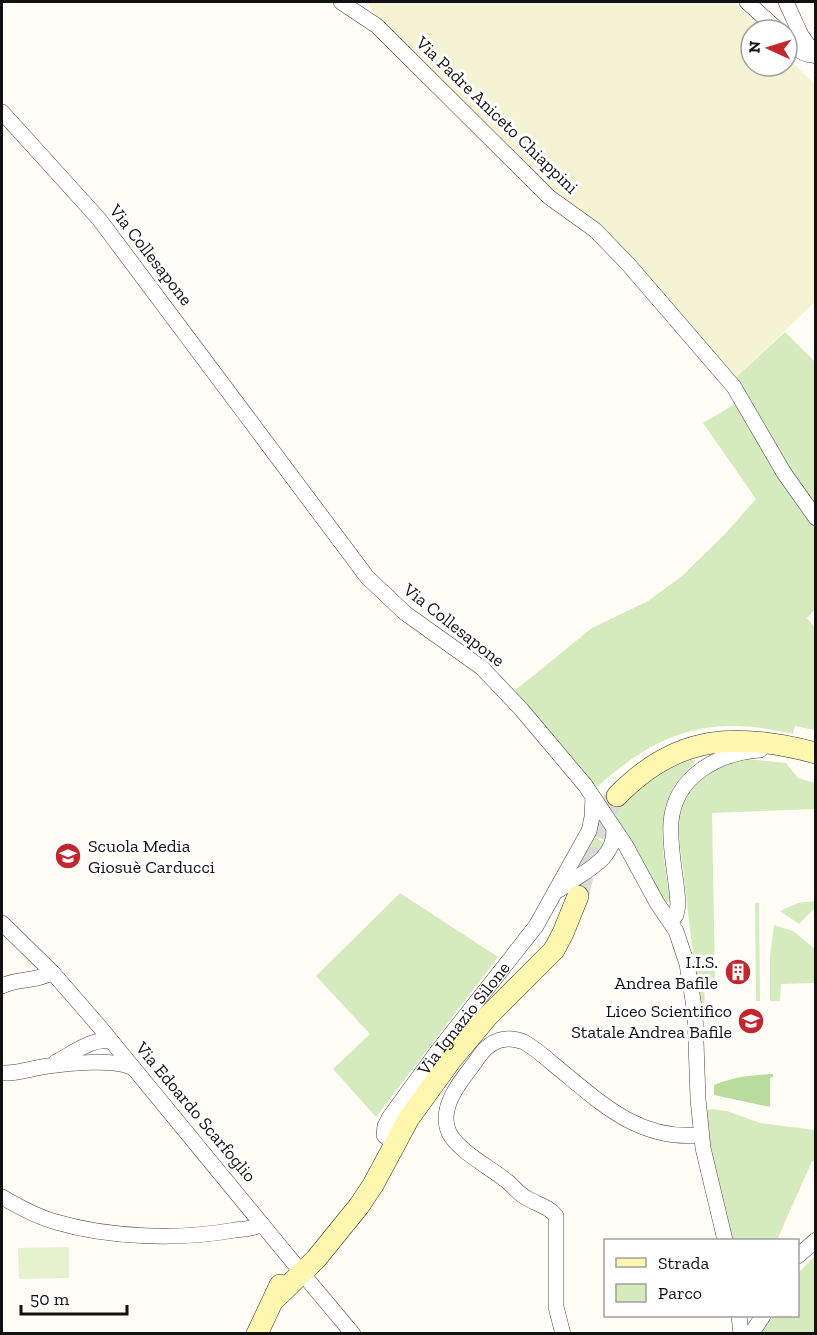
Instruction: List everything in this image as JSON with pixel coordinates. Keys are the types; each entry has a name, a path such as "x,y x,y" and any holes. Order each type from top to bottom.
{"street":[{"name":"Via Padre Aniceto Chiappini","path":"341,2 377,26 549,197 595,230 628,264 730,382 784,473 816,518"},
{"path":"747,2 765,18"},
{"path":"786,2 815,55 810,56 799,50"},
{"name":"Via Collesapone","path":"2,112 99,219 367,577 405,612 491,676 567,761 593,796 670,922 684,950 696,1024 701,1135 725,1239"},
{"path":"617,796 652,766 695,747 714,742 762,741 806,751"},
{"path":"670,922 677,912 678,905 671,822 674,807 684,787 704,767 728,755 752,750 806,751"},
{"path":"593,796 589,831 602,827 614,829 613,842 608,853"},
{"name":"Via Ignazio Silone","path":"394,1144 384,1135 389,1118 437,1052 531,934 589,831"},
{"path":"608,853 617,849 629,853"},
{"name":"Via Ignazio Silone","path":"555,893 597,864 608,853"},
{"name":"Via Ignazio Silone","path":"297,1268 341,1226 366,1196 421,1099 464,1043 554,950 567,926 578,896"},
{"name":"Via Edoardo Scarfoglio","path":"2,922 52,972 99,1026 353,1334"},
{"path":"2,986 14,980 41,978 52,972"},
{"path":"90,1045 98,1035 99,1026"},
{"path":"563,1334 556,1307 556,1216 521,1195 509,1183 463,1149 452,1138 447,1126 448,1104 484,1050 501,1039 512,1038 524,1042 613,1112 631,1123 674,1135 701,1135"},
{"path":"48,1066 104,1040 115,1046 116,1056 98,1064"},
{"path":"2,1073 15,1073 48,1066 120,1064 132,1067"},
{"path":"2,1197 22,1209 54,1222 116,1233 162,1236 203,1234 250,1228 262,1224"},
{"path":"799,1256 816,1240"},
{"path":"256,1334 275,1299 284,1275 297,1268"},
{"path":"739,1317 741,1334"},
{"path":"751,1334 761,1317"}],"shaded area":[{"path":"367,2 734,2 749,18 739,18 739,78 799,78 799,69 815,85 815,302 733,380 569,206 377,17"}],"green space":[{"path":"785,332 815,362 816,608 807,618 815,628 815,730 795,726 793,734 736,726 686,732 641,753 596,788 513,692 592,628 648,601 682,576 725,534 756,499 703,423 745,398 733,380"},
{"path":"748,759 786,763 798,778 815,783 815,809 712,813 715,980 704,981 705,1011 701,1011 680,848 679,822 683,805 694,787 710,774 728,764"},
{"path":"691,760 695,762 674,786 664,813 664,857 670,900 666,904 631,839 607,805 613,800 606,792 608,791 622,803 655,778"},
{"path":"596,838 603,842 605,849 574,875 581,851 591,839"},
{"path":"400,893 498,957 376,1117 333,1069 370,1034 316,976"},
{"path":"815,901 815,908 799,924 780,911 798,903"},
{"path":"755,903 759,903 760,1001 756,1001"},
{"path":"774,925 793,931 815,949 815,983 781,984 780,1001 770,1001 770,956"},
{"path":"773,1074 770,1078 770,1107 714,1095 714,1085 721,1082"},
{"path":"711,1109 727,1111 760,1123 815,1130 815,1162 812,1161 777,1239 731,1239 712,1166 704,1111"},
{"path":"69,1247 69,1278 19,1279 18,1248"},
{"path":"815,1256 815,1333 760,1334 772,1317 799,1317 799,1272"}],"tunnel":[{"path":"578,896 596,831 617,796"}],"place":[{"name":"Scuola Media Giosuè Carducci","path":"68,856"},
{"name":"I.I.S. Andrea Bafile","path":"738,972"},
{"name":"Liceo Scientifico Statale Andrea Bafile","path":"751,1021"}]}
